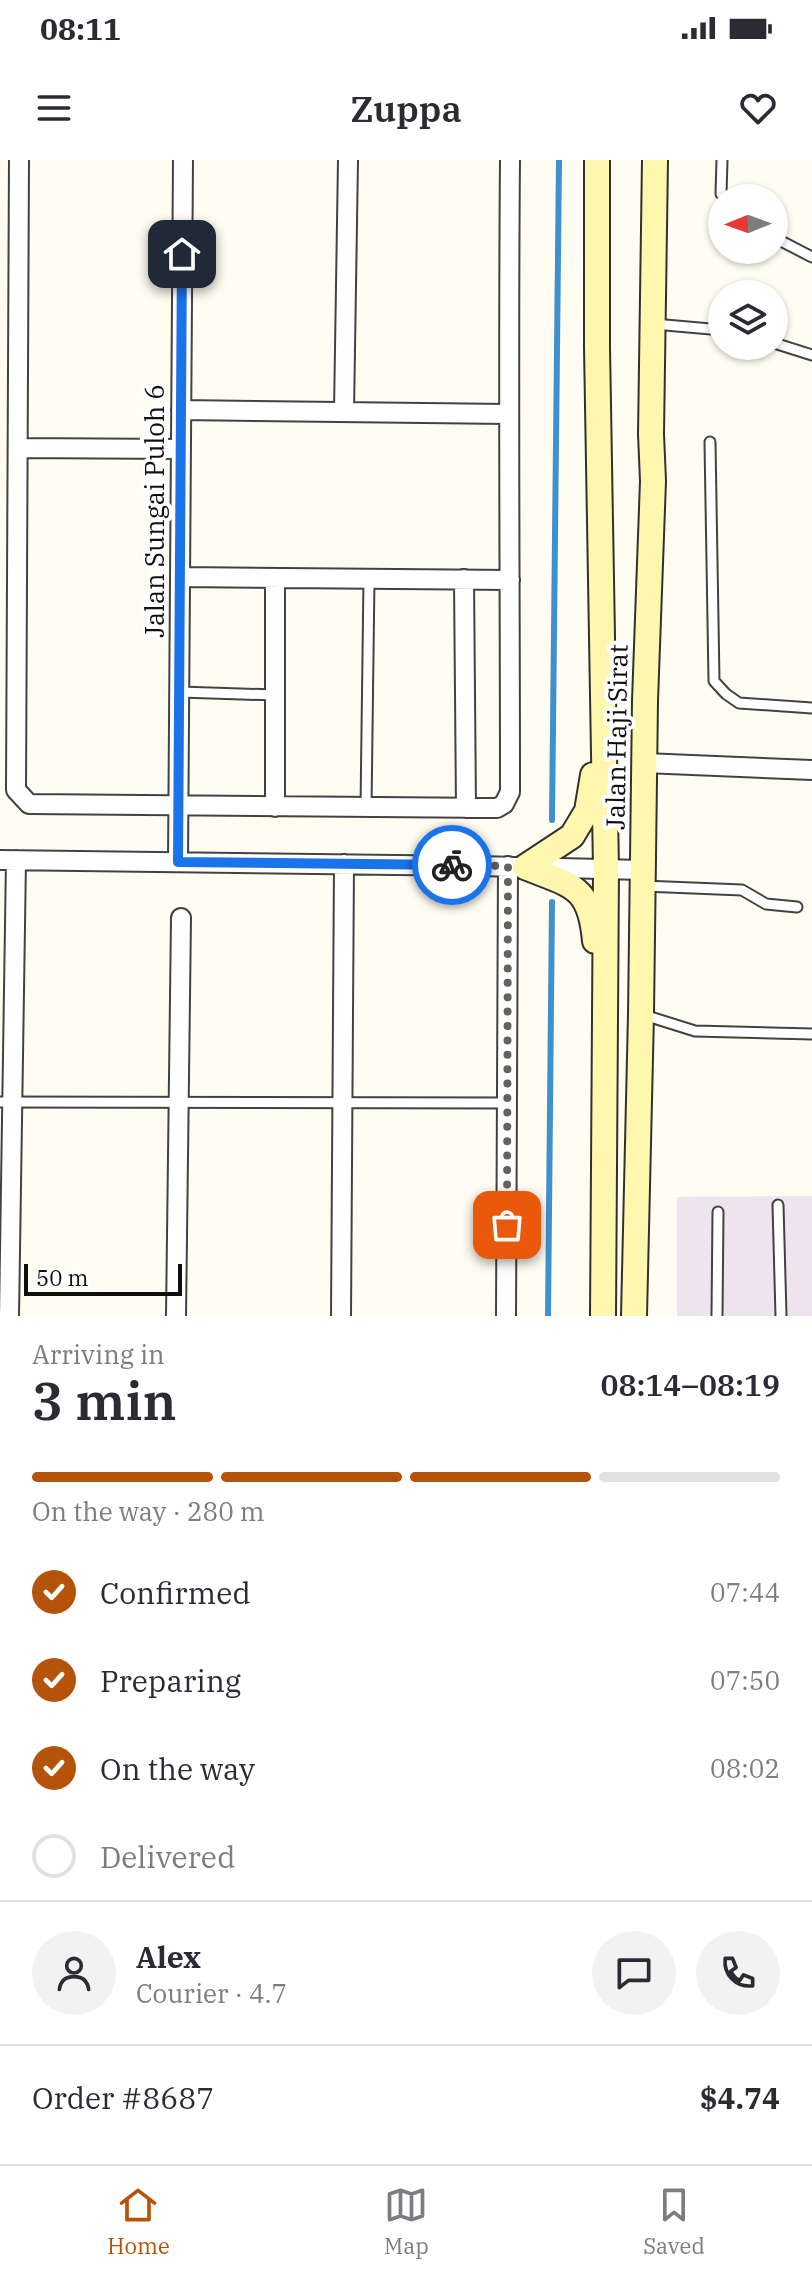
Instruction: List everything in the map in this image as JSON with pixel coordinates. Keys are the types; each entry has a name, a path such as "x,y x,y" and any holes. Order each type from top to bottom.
{"main road":[{"name":"Jalan Haji Sirat","path":"600,160 597,347 606,869 603,1316"},
{"name":"Jalan Haji Sirat","path":"634,1316 644,763 653,481 653,160"},
{"path":"516,867 572,836 587,811 595,762 603,638"},
{"path":"516,867 569,885 585,898 593,921 598,976 605,1121"}],"street":[{"path":"19,160 9,266 18,448 9,535 16,790 29,804 366,808 497,808 504,804 510,792 510,160"},
{"name":"Jalan Sungai Puloh 6","path":"178,862 183,160"},
{"path":"344,412 348,160"},
{"path":"181,410 508,414"},
{"path":"18,448 181,449"},
{"path":"180,577 510,580"},
{"path":"275,578 275,807"},
{"path":"464,579 466,808"},
{"path":"644,763 812,770"},
{"path":"9,1316 6,1102 8,860 606,869 643,878"},
{"path":"341,1316 344,864"},
{"path":"506,1316 507,1103 516,867"},
{"path":"176,1316 181,918"}],"lane":[{"path":"721,184 722,160"},
{"path":"788,245 812,257"},
{"path":"654,324 708,329"},
{"path":"788,347 812,355"},
{"path":"710,442 714,681 739,703 812,708"},
{"path":"366,808 369,579"},
{"path":"180,692 275,695"},
{"path":"643,878 742,890 766,904 797,907"},
{"path":"641,1014 695,1031 812,1034"},
{"path":"6,1102 507,1103"},
{"path":"778,1205 781,1316"},
{"path":"717,1316 718,1212"}],"shaded area":[{"path":"812,1196 812,1316 677,1316 677,1197"}],"waterway":[{"path":"552,820 559,160"},
{"path":"548,1316 552,902"}],"way so far":[{"path":"452,865 508,866 507,1225"}],"route":[{"path":"182,254 178,862 452,865"}]}
